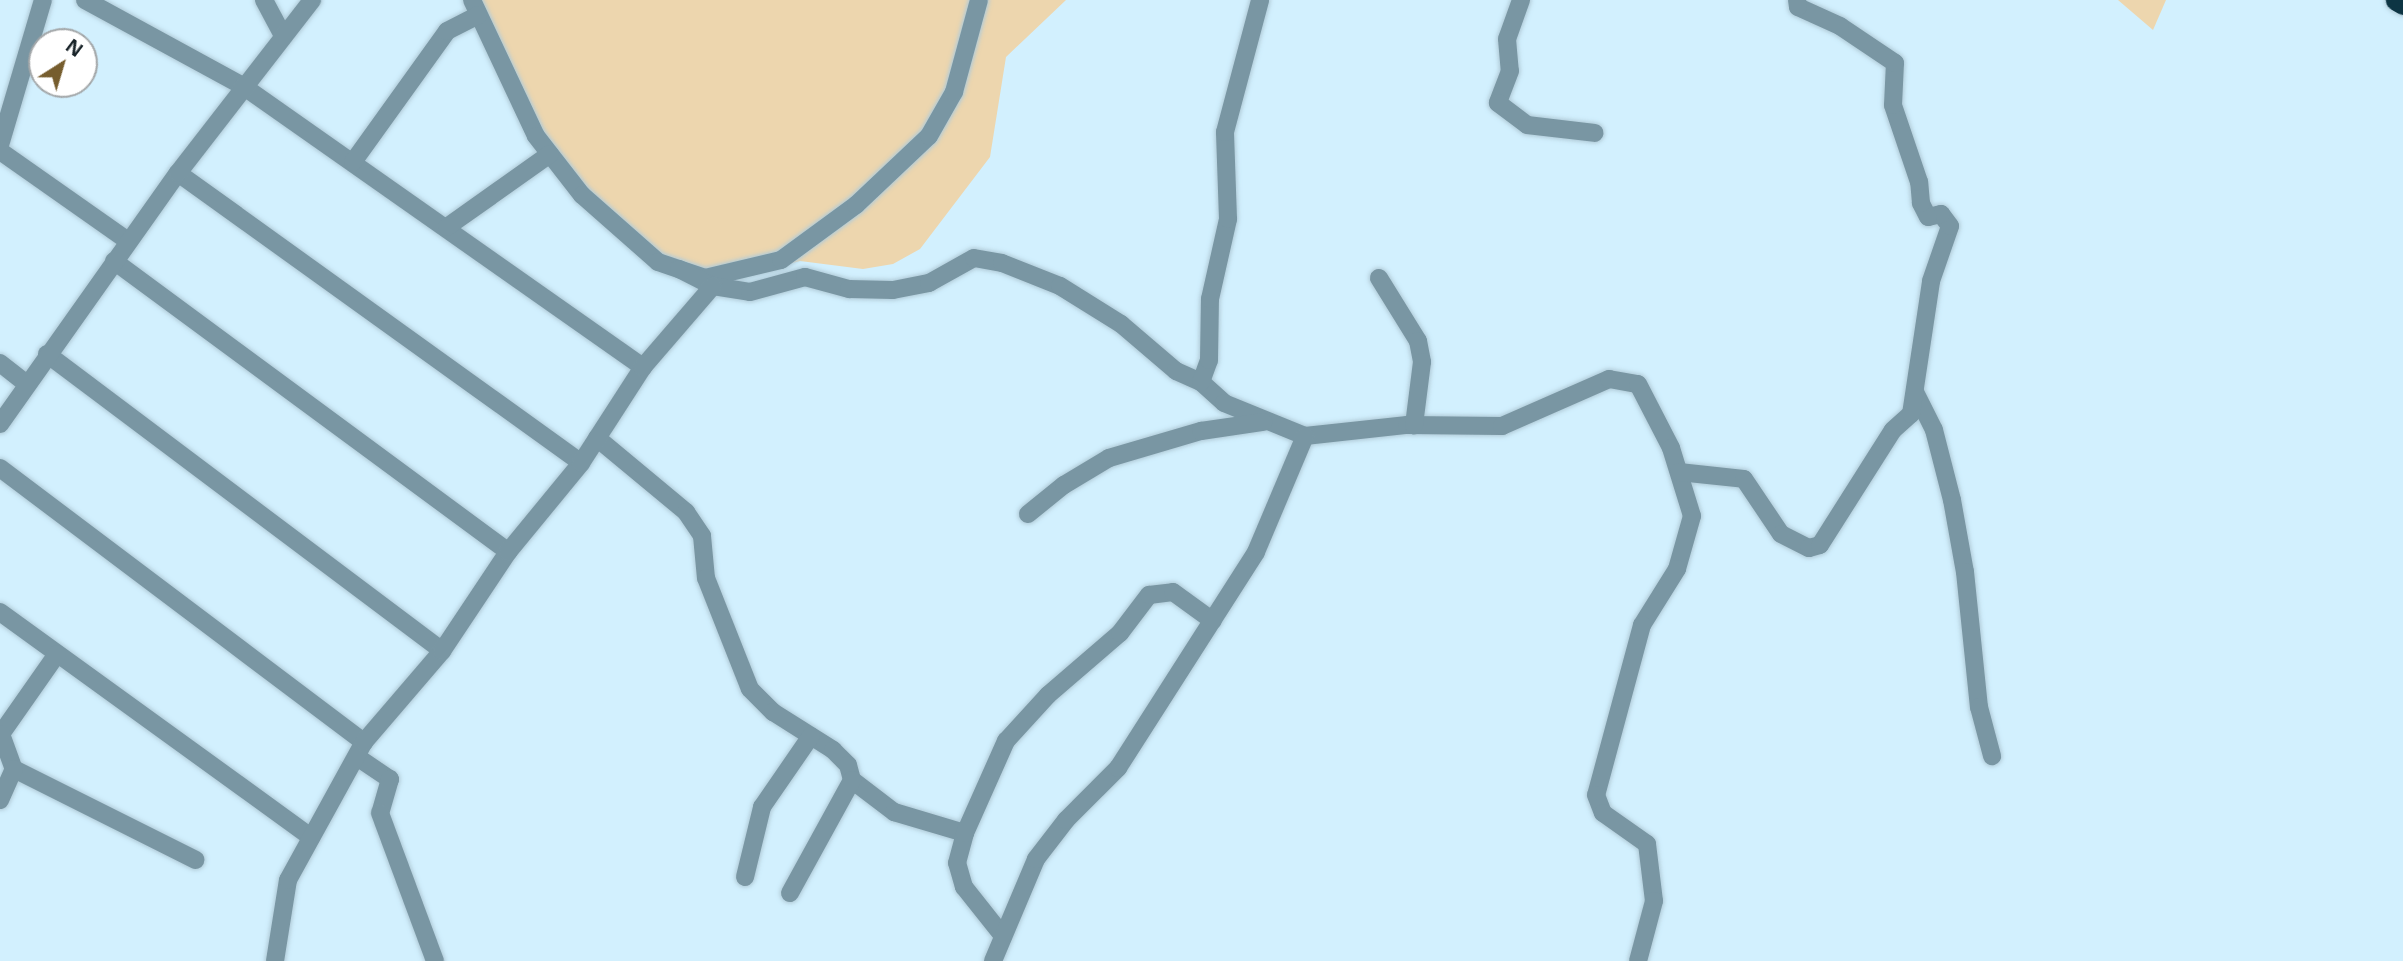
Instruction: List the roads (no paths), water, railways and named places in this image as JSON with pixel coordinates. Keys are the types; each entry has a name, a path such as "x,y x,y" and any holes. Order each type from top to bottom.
{"highway":[{"path":"2396,0 2403,4"}],"street":[{"path":"43,0 0,148 128,241"},
{"path":"85,0 243,86 447,226 643,367"},
{"path":"264,0 282,34"},
{"path":"0,424 26,383 178,173 282,34 312,0"},
{"path":"353,162 447,31 475,8 536,136 582,195 658,262 705,278 781,260 856,205 929,136 954,92 979,0"},
{"path":"1201,382 1209,360 1210,299 1228,219 1224,132 1260,0"},
{"path":"1521,0 1507,38 1510,71 1498,103 1527,125 1595,133"},
{"path":"1679,472 1744,479 1782,534 1809,548 1819,545 1893,430 1910,414 1931,281 1950,226 1941,214 1928,217 1921,204 1919,182 1893,105 1895,62 1840,26 1798,7 1797,0"},
{"path":"447,226 550,154"},
{"path":"178,173 581,463"},
{"path":"678,269 713,286 750,292 805,277 849,289 892,290 929,283 974,258 993,261 1060,286 1121,324 1176,371 1201,382 1224,403 1263,422 1305,436 1414,425 1502,426 1609,379 1639,384 1679,472 1692,516 1677,569 1642,625 1596,795 1603,813 1647,844 1654,901 1638,961"},
{"path":"114,261 508,552"},
{"path":"1379,278 1418,341 1422,362 1414,425"},
{"path":"275,961 288,880 360,749 442,651 508,552 581,463 643,367 713,286"},
{"path":"47,354 442,651"},
{"path":"0,363 26,383"},
{"path":"1915,392 1934,430 1952,500 1965,572 1979,707 1992,756"},
{"path":"1028,514 1109,458 1201,431 1263,422"},
{"path":"993,961 1036,859 1066,820 1118,768 1256,552 1305,436"},
{"path":"597,438 686,512 702,536 706,578 750,689 773,712 811,736 848,765 852,780 894,813 965,833"},
{"path":"0,468 360,749 390,779 380,813 435,961"},
{"path":"1003,936 964,887 957,863 965,833 1006,741 1048,695 1119,633 1149,595 1173,592 1213,621"},
{"path":"0,612 310,837"},
{"path":"57,654 1,734 14,769 196,860"},
{"path":"745,877 762,807 811,736"},
{"path":"0,800 14,769"},
{"path":"790,892 852,780"}]}
